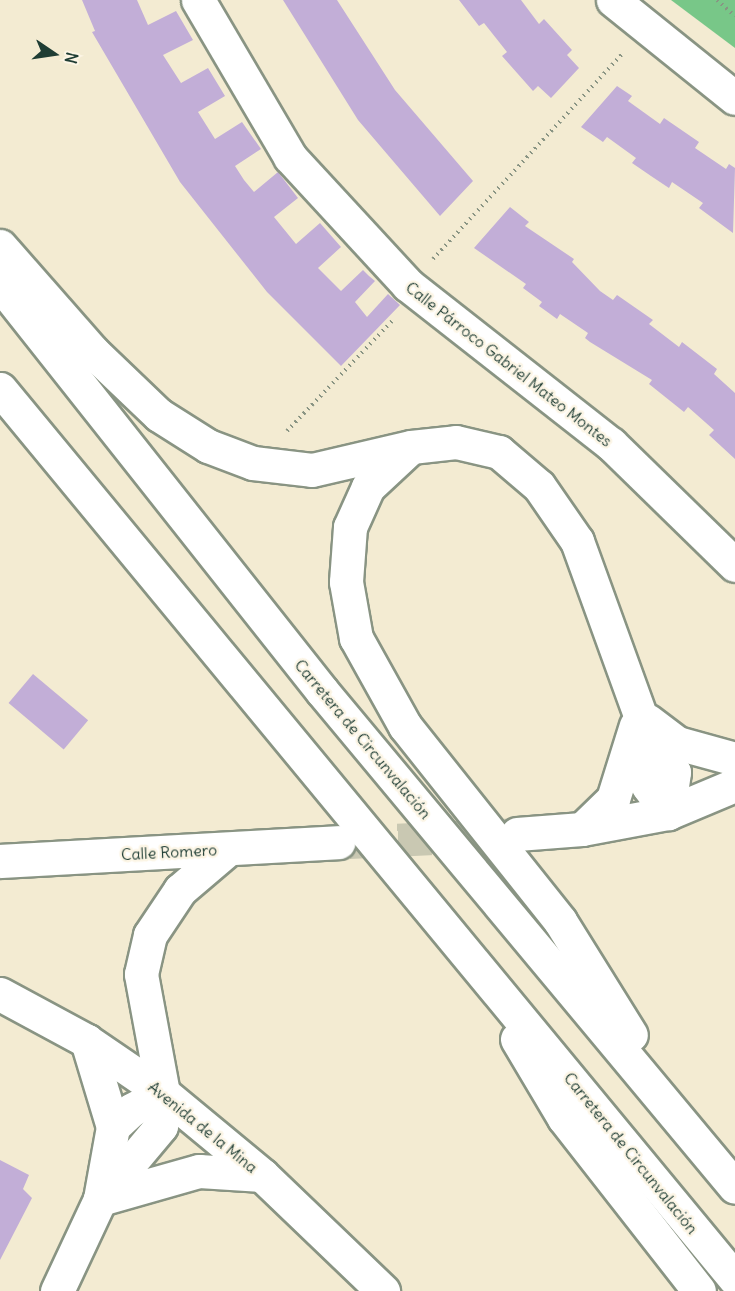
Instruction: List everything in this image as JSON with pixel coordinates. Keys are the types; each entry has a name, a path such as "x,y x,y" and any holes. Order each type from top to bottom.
{"main road":[{"name":"Calle Párroco Gabriel Mateo Montes","path":"198,0 290,157 408,285 612,444 735,565"},
{"path":"614,0 645,29 735,98"},
{"path":"0,246 102,360 159,415 208,446 253,463 312,470 411,447 456,442 499,452 538,486 577,541 640,715 648,786 668,813"},
{"name":"Carretera de Circunvalación","path":"0,284 322,691 735,1187"},
{"name":"Carretera de Circunvalación","path":"0,389 321,782 468,954 735,1279"},
{"path":"411,447 368,487 350,527 346,582 356,638 405,726 560,921 695,1138"},
{"path":"640,715 677,743 735,759"},
{"path":"582,829 613,799 640,715"},
{"path":"517,834 582,829 668,813 735,785"},
{"name":"Calle Romero","path":"0,861 338,842"},
{"path":"100,1199 161,1126 164,1092 141,974 150,935 180,890 228,849"},
{"path":"468,954 564,1118 699,1291"},
{"name":"Avenida de la Mina","path":"0,994 87,1041 164,1092 261,1175 383,1291"},
{"path":"57,1291 100,1199 113,1127 87,1041"},
{"path":"113,1127 131,1110 164,1092"},
{"path":"100,1199 199,1171 261,1175"}],"path":[{"path":"717,0 735,16"},
{"path":"305,414 401,311 408,285 645,29"}],"green space":[{"path":"671,0 735,0 735,48"}],"building":[{"path":"82,0 137,0 148,25 176,11 193,40 163,55 181,83 208,68 225,96 198,112 215,139 242,122 261,149 235,166 244,180 254,192 278,172 298,198 274,217 296,244 320,223 341,247 318,268 341,291 363,270 375,281 355,302 367,317 388,294 400,305 341,366 267,292 180,182 92,32 95,31"},
{"path":"283,0 337,0 395,90 473,181 440,216 358,120"},
{"path":"459,0 521,0 539,24 544,19 572,50 567,55 579,68 551,98 538,86 533,91 502,56 507,52 484,23 479,26"},
{"path":"617,86 632,96 628,101 660,124 664,118 699,142 695,148 726,169 729,164 735,168 733,233 699,208 703,203 672,182 669,188 632,163 636,158 607,137 603,142 581,127"},
{"path":"510,207 529,222 525,226 574,259 572,262 600,291 613,300 617,295 653,320 649,324 679,347 682,342 717,369 714,374 735,393 735,459 709,435 714,430 688,407 684,412 649,384 652,380 585,338 588,333 560,314 557,319 539,306 542,302 523,288 526,284 474,248"},
{"path":"33,674 88,720 64,749 9,703"},
{"path":"0,1160 29,1175 23,1189 32,1198 0,1260"}],"tunnel":[{"path":"349,842 516,834"}]}
